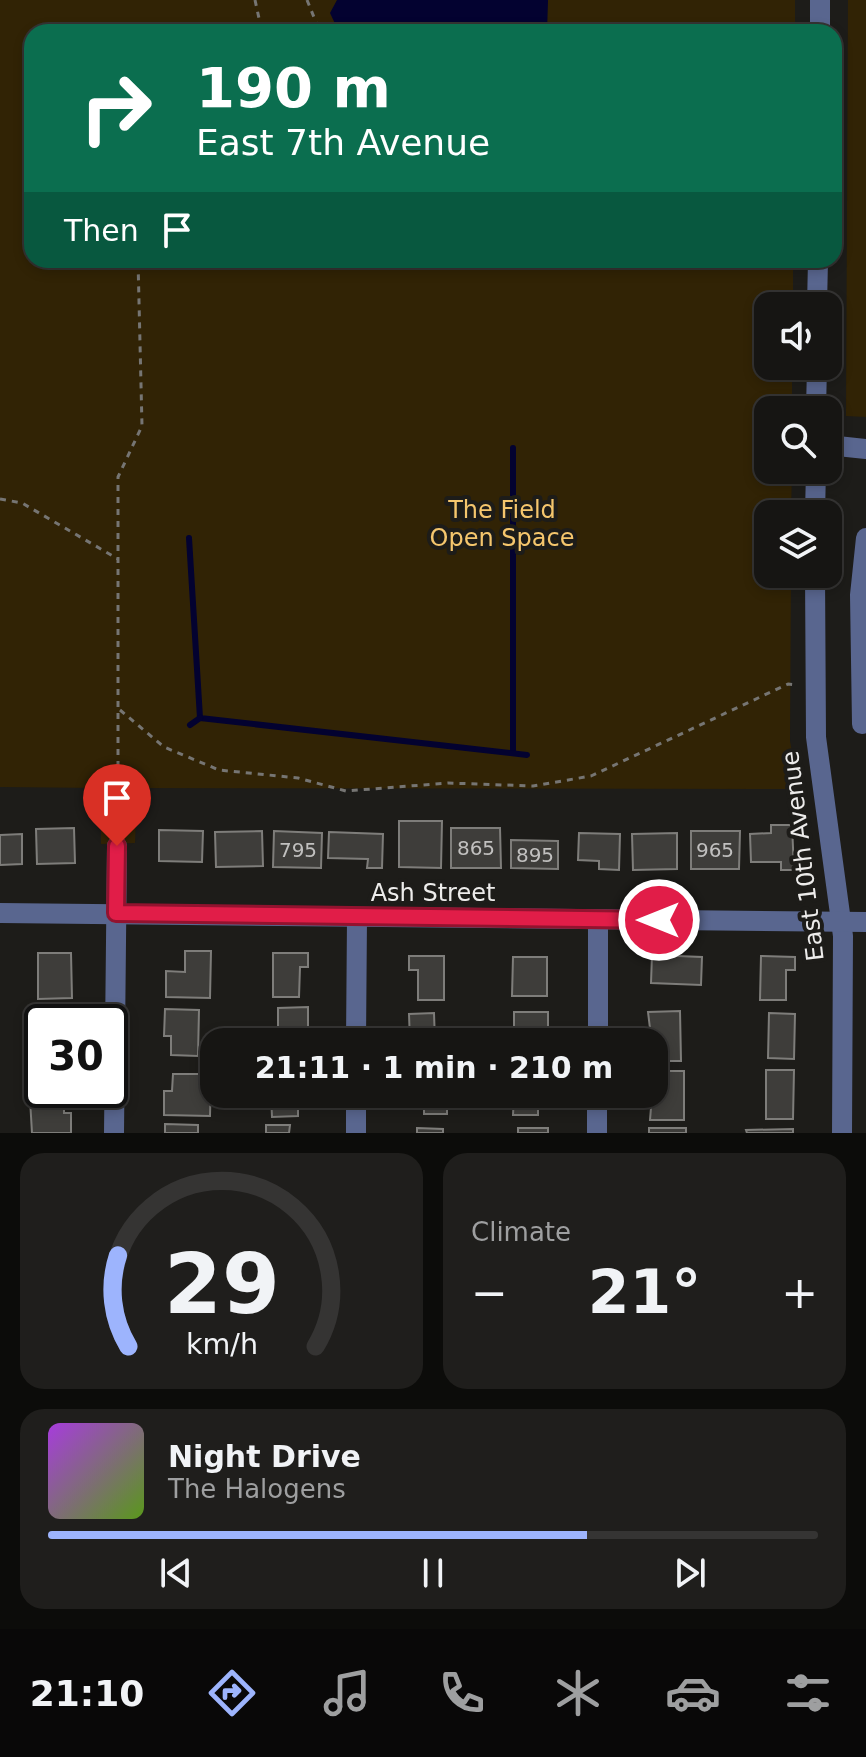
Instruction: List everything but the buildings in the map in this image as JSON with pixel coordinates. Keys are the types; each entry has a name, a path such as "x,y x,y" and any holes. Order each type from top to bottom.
{"street":[{"path":"820,0 820,24"},
{"path":"817,292 818,268"},
{"path":"842,446 866,449"},
{"path":"862,724 860,595 866,538"},
{"name":"East 10th Avenue","path":"815,588 814,686 820,777 841,921 842,1133"},
{"path":"114,1133 117,843"},
{"name":"Ash Street","path":"0,913 866,922"},
{"path":"356,1028 357,918"},
{"path":"598,920 598,1028"},
{"path":"356,1108 356,1133"},
{"path":"597,1108 597,1133"}],"path":[{"path":"255,0 260,24"},
{"path":"307,0 317,24"},
{"path":"117,843 120,710 118,477 142,426 138,268"},
{"path":"0,499 22,503 118,559"},
{"path":"120,710 164,747 219,770 298,778 346,791 448,783 533,786 591,776 788,684 814,686"}],"green space":[{"name":"The Field Open Space","path":"0,0 795,0 795,24 24,24 24,268 793,268 793,292 754,292 754,380 792,380 792,396 754,396 754,484 792,484 791,500 754,500 754,588 791,588 790,741 799,789 137,788 135,843 101,844 101,788 0,787"},
{"path":"848,0 866,0 866,417 846,416"}],"shaded area":[{"path":"337,0 548,0 547,24 335,24 330,13"}],"waterway":[{"path":"513,448 513,753"},
{"path":"189,538 200,718 527,755"},
{"path":"190,725 200,718"}],"route":[{"path":"117,846 116,913 659,920"}]}
